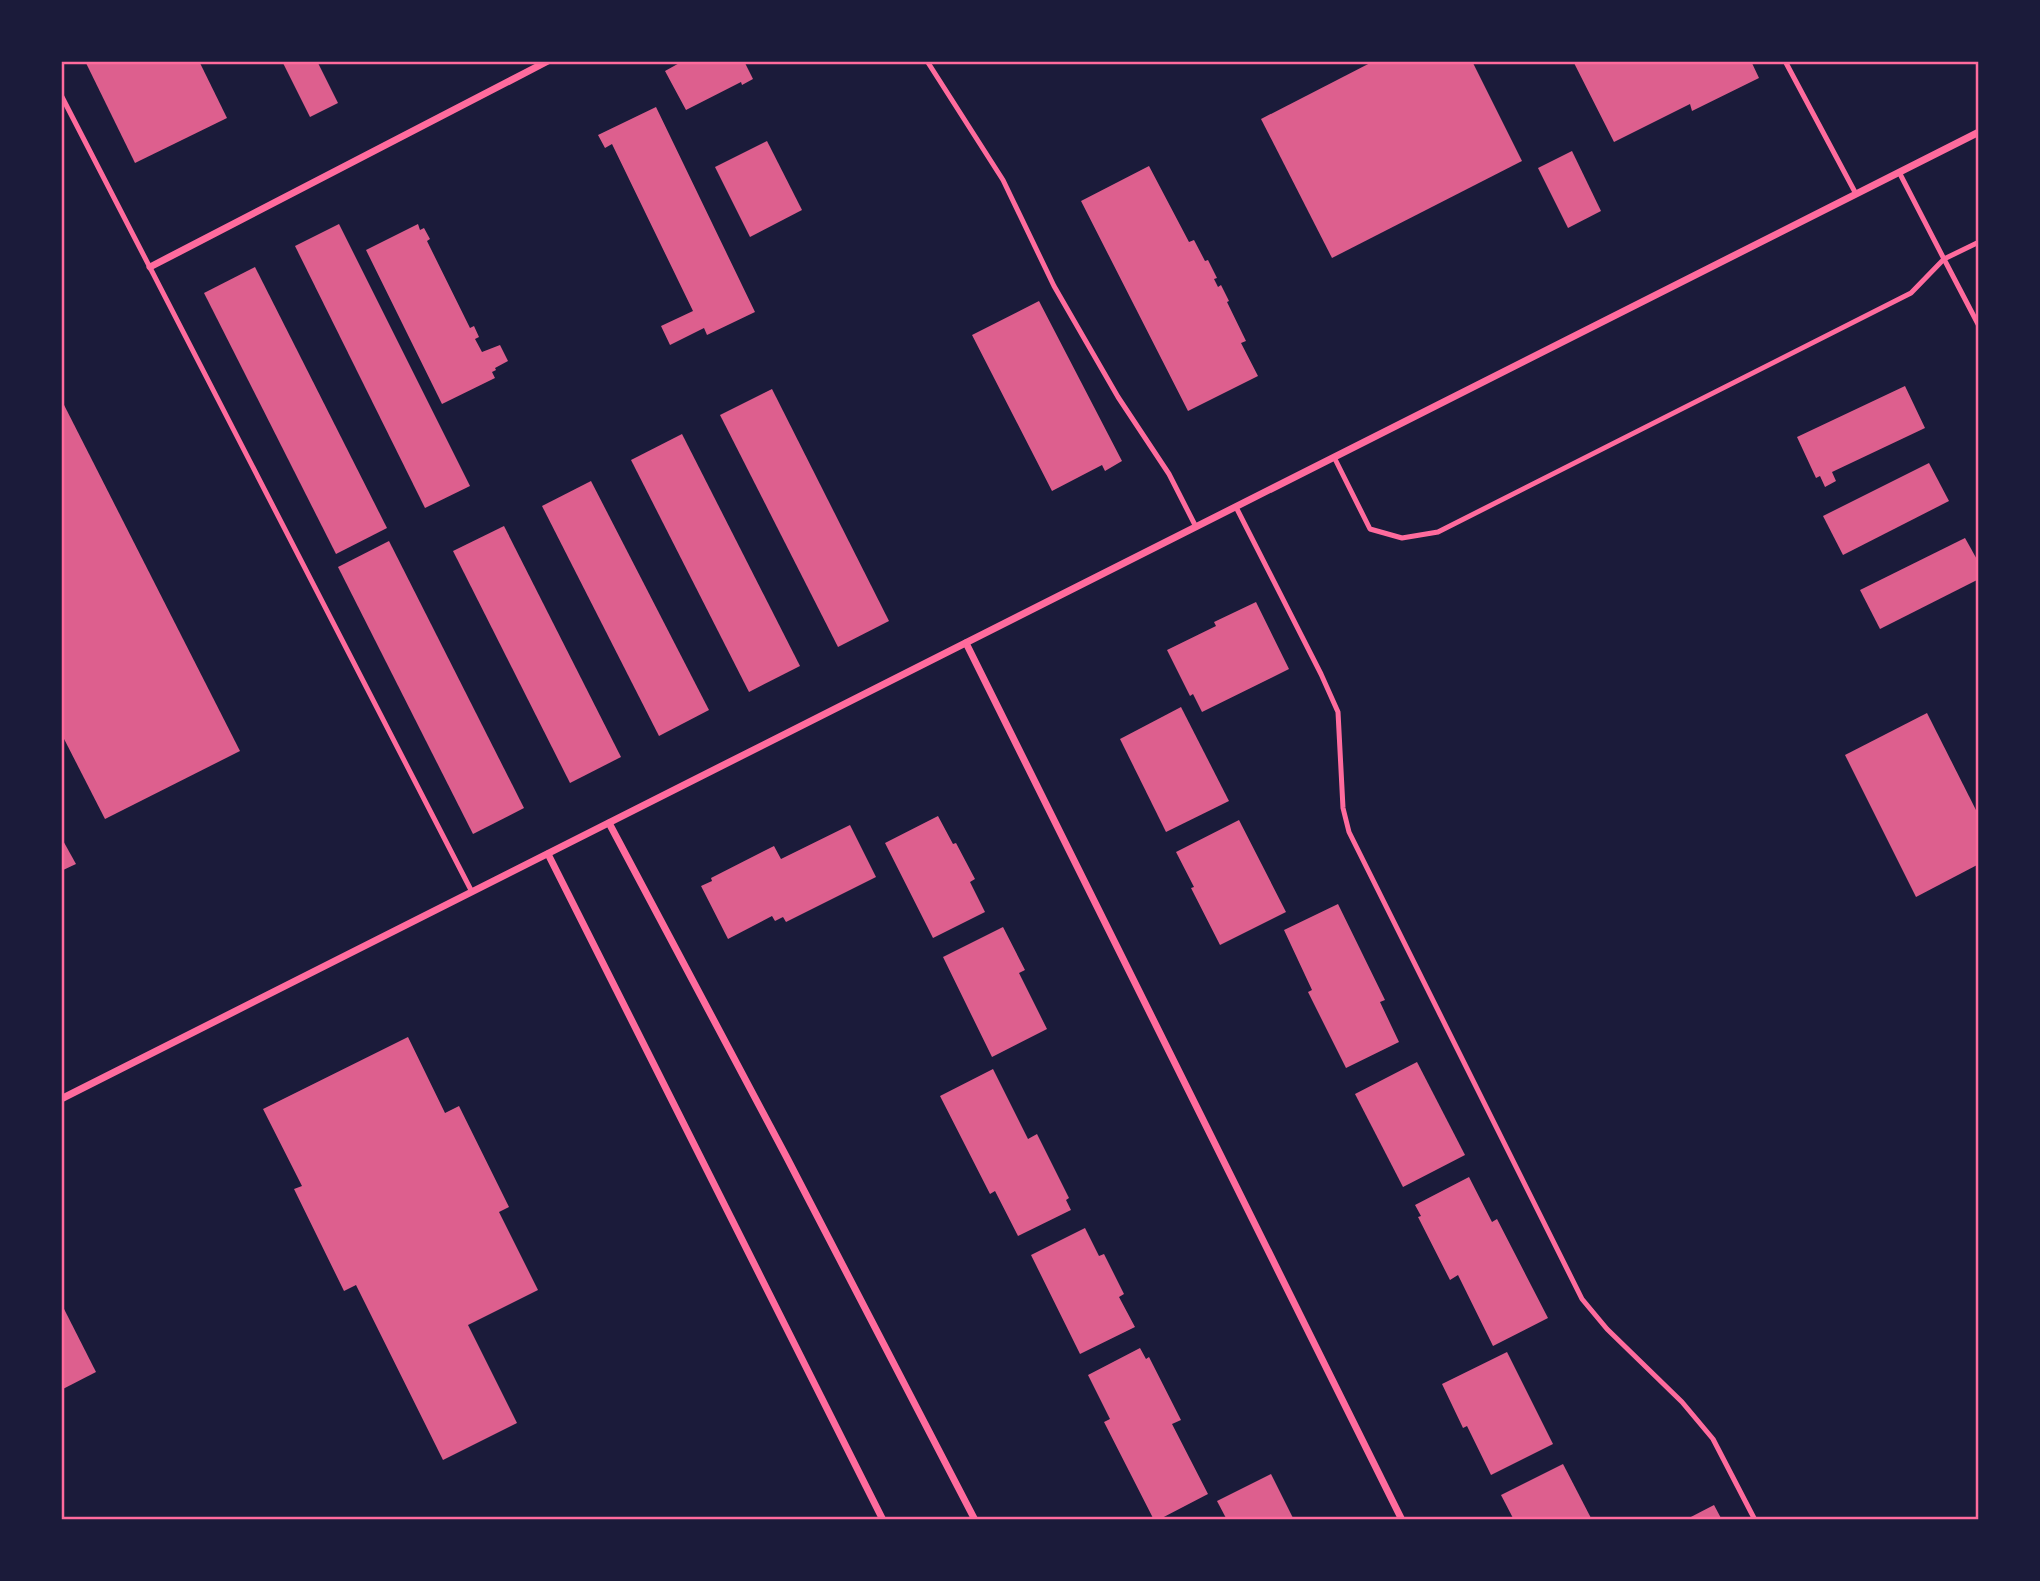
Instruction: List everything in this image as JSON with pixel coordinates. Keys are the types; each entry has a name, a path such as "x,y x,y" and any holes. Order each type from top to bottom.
{"street":[{"path":"150,267 548,61"},
{"path":"61,1100 1979,132"},
{"path":"966,643 1402,1520"},
{"path":"609,823 975,1520"},
{"path":"548,853 883,1520"}],"lane":[{"path":"927,61 1003,180 1054,286 1118,397 1169,474 1196,527"},
{"path":"1785,61 1856,194"},
{"path":"61,95 472,892"},
{"path":"1899,172 1979,326"},
{"path":"1334,457 1370,529 1402,538 1438,532 1911,293 1944,259 1979,242"},
{"path":"1236,507 1338,712 1343,808 1349,832 1582,1299 1607,1329 1682,1402 1713,1439 1755,1520"}],"building":[{"path":"85,61 199,61 227,118 135,163"},
{"path":"282,61 317,61 338,103 310,117"},
{"path":"683,61 744,61 753,79 742,85 741,82 686,110 665,71"},
{"path":"1374,61 1472,61 1522,161 1332,258 1261,119"},
{"path":"1573,61 1751,61 1759,78 1692,111 1690,104 1614,142"},
{"path":"656,107 755,312 707,335 704,328 670,345 661,326 693,311 612,144 605,148 598,135"},
{"path":"767,141 802,210 750,237 715,167"},
{"path":"1572,151 1601,211 1568,228 1538,168"},
{"path":"1149,166 1189,242 1194,240 1205,261 1208,260 1217,278 1214,279 1218,287 1221,285 1246,341 1241,343 1258,376 1188,411 1081,201"},
{"path":"339,224 470,486 425,508 295,246"},
{"path":"418,224 420,230 424,228 430,239 427,241 470,328 474,326 479,337 475,339 482,352 500,345 508,361 495,368 492,372 495,378 442,404 366,250"},
{"path":"255,267 387,528 336,554 204,293"},
{"path":"1039,301 1122,461 1105,471 1102,465 1052,491 972,335"},
{"path":"1905,386 1925,428 1832,472 1836,481 1825,487 1820,476 1816,478 1797,437"},
{"path":"772,389 889,621 838,647 720,415"},
{"path":"61,399 240,751 105,819 61,733"},
{"path":"682,434 800,666 749,692 631,460"},
{"path":"1929,463 1949,501 1843,555 1823,516"},
{"path":"591,481 709,710 659,736 542,506"},
{"path":"504,526 621,757 570,783 453,551"},
{"path":"1965,538 1979,563 1979,579 1880,629 1860,590"},
{"path":"389,541 524,808 473,834 338,567"},
{"path":"1256,602 1289,669 1202,712 1193,694 1190,696 1167,650 1216,626 1214,622"},
{"path":"1181,707 1229,801 1166,832 1120,739"},
{"path":"1927,713 1979,816 1979,864 1916,897 1845,755"},
{"path":"938,816 975,879 970,882 985,912 933,938 885,843"},
{"path":"1239,820 1286,912 1220,945 1176,852"},
{"path":"850,825 876,877 786,922 783,917 775,921 772,916 728,939 701,886 712,881 711,878 774,846 781,859"},
{"path":"61,837 76,864 61,871"},
{"path":"1338,904 1385,1000 1380,1002 1399,1042 1346,1068 1308,992 1312,990 1284,930"},
{"path":"1003,927 1025,970 1019,973 1047,1029 992,1057 943,957"},
{"path":"408,1037 445,1113 459,1106 509,1207 499,1212 538,1290 468,1325 517,1423 443,1460 356,1285 344,1291 294,1189 302,1186 263,1109"},
{"path":"1417,1062 1465,1155 1403,1187 1355,1094"},
{"path":"993,1069 1028,1139 1037,1134 1069,1198 1066,1200 1071,1210 1018,1236 995,1191 990,1194 940,1096"},
{"path":"1469,1177 1492,1222 1497,1219 1548,1318 1493,1346 1458,1275 1450,1280 1418,1217 1421,1216 1415,1205"},
{"path":"1085,1228 1099,1256 1104,1254 1124,1294 1119,1297 1135,1327 1080,1354 1031,1255"},
{"path":"61,1303 96,1372 61,1390"},
{"path":"1140,1348 1146,1359 1149,1357 1181,1420 1172,1424 1208,1494 1158,1520 1154,1520 1104,1422 1110,1419 1088,1375"},
{"path":"1507,1352 1553,1444 1491,1475 1467,1426 1463,1428 1442,1384"},
{"path":"1563,1464 1592,1520 1514,1520 1501,1495"},
{"path":"1271,1474 1294,1520 1227,1520 1217,1501"},
{"path":"1714,1505 1722,1520 1685,1520"}]}
